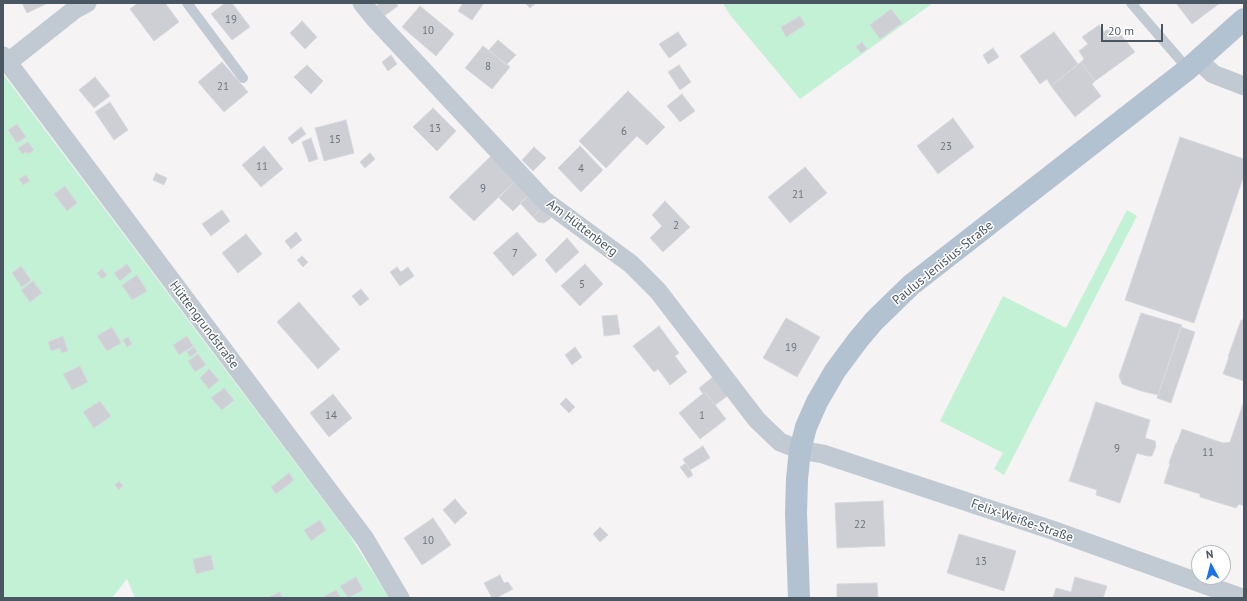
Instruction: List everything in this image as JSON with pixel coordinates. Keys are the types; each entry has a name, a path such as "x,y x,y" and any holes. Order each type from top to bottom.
{"main road":[{"name":"Paulus-Jenisius-Straße","path":"799,598 796,513 800,450 806,427 821,396 835,371 858,340 874,321 911,285 1193,65 1244,18"}],"street":[{"name":"Am Hüttenberg","path":"362,3 375,19 545,201 631,264 658,291 757,420 780,442 800,450"},
{"path":"5,59 78,5"},
{"name":"Hüttengrundstraße","path":"5,59 365,539 400,598"},
{"path":"1193,65 1244,86"},
{"name":"Felix-Weiße-Straße","path":"800,450 823,454 1044,528 1242,598"}],"lane":[{"path":"187,3 243,78"},
{"path":"1131,3 1193,65"}],"green space":[{"path":"723,3 933,3 800,99 730,15"},
{"path":"3,74 348,533 389,598 135,598 127,579 112,598 3,598"},
{"path":"1127,210 1137,216 1004,475 994,469 1003,453 940,421 1003,296 1066,328"}],"building":[{"path":"22,3 48,3 27,13"},
{"path":"138,3 165,3 179,22 154,41 130,9"},
{"path":"225,3 232,3 250,27 232,40 211,14"},
{"path":"380,3 396,3 398,6 384,16 376,6"},
{"path":"463,3 484,3 472,20 458,11"},
{"path":"525,3 536,3 530,8"},
{"path":"1176,3 1220,3 1192,24"},
{"path":"420,6 454,34 436,56 402,27"},
{"path":"891,9 902,23 880,39 870,25"},
{"path":"800,16 805,25 786,37 781,27"},
{"path":"302,21 317,37 305,49 290,33"},
{"path":"1099,25 1104,32 1113,25 1135,52 1095,81 1081,62 1084,59 1079,51 1088,44 1082,37"},
{"path":"678,32 687,45 669,58 659,44"},
{"path":"1054,32 1078,64 1051,86 1047,79 1040,84 1020,56"},
{"path":"498,40 516,55 506,65 489,50"},
{"path":"862,42 867,49 861,53 856,47"},
{"path":"483,46 510,67 492,89 465,68"},
{"path":"993,48 999,57 988,64 983,55"},
{"path":"391,55 397,64 388,71 382,62"},
{"path":"222,62 248,92 224,112 198,82"},
{"path":"1081,62 1095,81 1092,84 1101,96 1075,117 1051,86"},
{"path":"307,65 323,81 311,94 294,77"},
{"path":"679,65 691,82 680,90 668,72"},
{"path":"95,77 110,96 94,108 79,90"},
{"path":"628,91 665,127 647,145 637,136 606,168 579,141"},
{"path":"682,94 695,111 680,122 667,106"},
{"path":"110,102 128,130 114,140 95,112"},
{"path":"433,108 456,131 437,151 413,127"},
{"path":"953,118 974,147 938,174 917,146"},
{"path":"346,120 354,153 324,161 315,128"},
{"path":"17,124 26,137 17,143 8,130"},
{"path":"301,127 306,134 292,144 288,138"},
{"path":"1180,137 1244,159 1244,175 1194,323 1125,300"},
{"path":"311,138 318,159 309,162 302,142"},
{"path":"28,142 34,150 28,154 26,152 22,154 18,148"},
{"path":"264,146 283,169 261,187 242,165"},
{"path":"580,146 603,170 581,192 558,168"},
{"path":"534,147 546,158 533,171 522,160"},
{"path":"370,153 375,159 365,168 360,162"},
{"path":"491,156 515,181 474,221 449,197"},
{"path":"805,167 827,193 790,223 768,197"},
{"path":"156,173 167,178 164,185 153,180"},
{"path":"26,175 30,181 23,185 19,179"},
{"path":"515,181 529,195 513,211 499,198"},
{"path":"65,186 77,203 67,211 54,194"},
{"path":"529,195 541,208 533,217 520,203"},
{"path":"665,201 690,227 663,252 650,238 662,226 652,215"},
{"path":"541,208 551,218 544,223 538,222 533,217"},
{"path":"222,210 230,221 211,236 202,224"},
{"path":"296,232 302,240 291,249 285,241"},
{"path":"517,232 537,255 513,276 493,253"},
{"path":"246,234 262,254 238,273 222,253"},
{"path":"567,238 579,252 556,273 545,260"},
{"path":"302,256 308,262 303,267 297,260"},
{"path":"127,264 132,271 120,281 114,273"},
{"path":"585,264 603,284 580,306 561,286"},
{"path":"21,266 31,280 22,287 12,273"},
{"path":"397,267 401,272 408,267 414,276 400,286 390,272"},
{"path":"102,269 107,275 102,279 97,273"},
{"path":"137,275 147,291 132,300 122,285"},
{"path":"33,281 42,293 30,302 21,290"},
{"path":"361,289 369,299 360,306 352,296"},
{"path":"299,302 340,349 318,369 277,322"},
{"path":"1141,313 1182,325 1158,395 1122,384 1119,376"},
{"path":"617,315 620,334 604,336 602,316"},
{"path":"786,318 820,337 797,377 763,358"},
{"path":"1244,318 1244,381 1223,374 1241,320"},
{"path":"659,326 679,353 675,356 687,372 670,385 658,369 654,372 633,346"},
{"path":"112,327 121,343 107,351 97,336"},
{"path":"1181,327 1195,332 1171,403 1157,398"},
{"path":"63,336 68,351 62,353 60,348 51,351 48,342"},
{"path":"187,336 193,346 179,355 173,345"},
{"path":"128,337 132,344 127,347 123,340"},
{"path":"194,347 197,352 190,357 187,352"},
{"path":"575,347 582,357 572,365 565,355"},
{"path":"198,354 206,365 195,372 188,361"},
{"path":"80,366 88,382 72,390 63,374"},
{"path":"209,369 219,380 209,389 200,378"},
{"path":"714,376 729,395 715,405 705,392 703,394 699,388"},
{"path":"224,388 234,400 222,410 211,398"},
{"path":"705,392 726,419 700,439 679,413"},
{"path":"333,394 352,418 329,437 310,413"},
{"path":"566,398 575,407 569,413 560,404"},
{"path":"100,401 111,416 94,428 83,412"},
{"path":"1244,401 1244,506 1239,504 1236,508 1200,497 1200,494 1164,483 1170,464 1169,463 1182,429 1223,443 1230,442"},
{"path":"1096,402 1150,420 1145,438 1155,441 1156,446 1152,456 1137,453 1120,503 1096,495 1097,490 1069,481"},
{"path":"703,446 710,458 690,470 683,459"},
{"path":"686,463 693,475 688,478 680,467"},
{"path":"289,473 294,480 276,494 271,487"},
{"path":"119,481 123,486 119,490 115,485"},
{"path":"455,499 467,513 455,524 443,510"},
{"path":"883,501 885,546 837,548 835,503"},
{"path":"433,518 451,545 422,565 404,538"},
{"path":"320,520 326,530 311,541 304,530"},
{"path":"600,527 608,535 600,542 593,534"},
{"path":"959,534 1016,551 1004,591 947,573"},
{"path":"211,555 214,569 196,574 193,559"},
{"path":"500,575 504,583 508,582 513,589 496,598 492,598 484,583"},
{"path":"356,577 363,590 348,598 340,586"},
{"path":"1075,577 1107,586 1103,598 1053,598 1056,588 1071,592"},
{"path":"877,583 878,598 837,598 837,584"},
{"path":"336,590 341,598 326,598 325,596"},
{"path":"280,592 282,598 267,598"}]}
